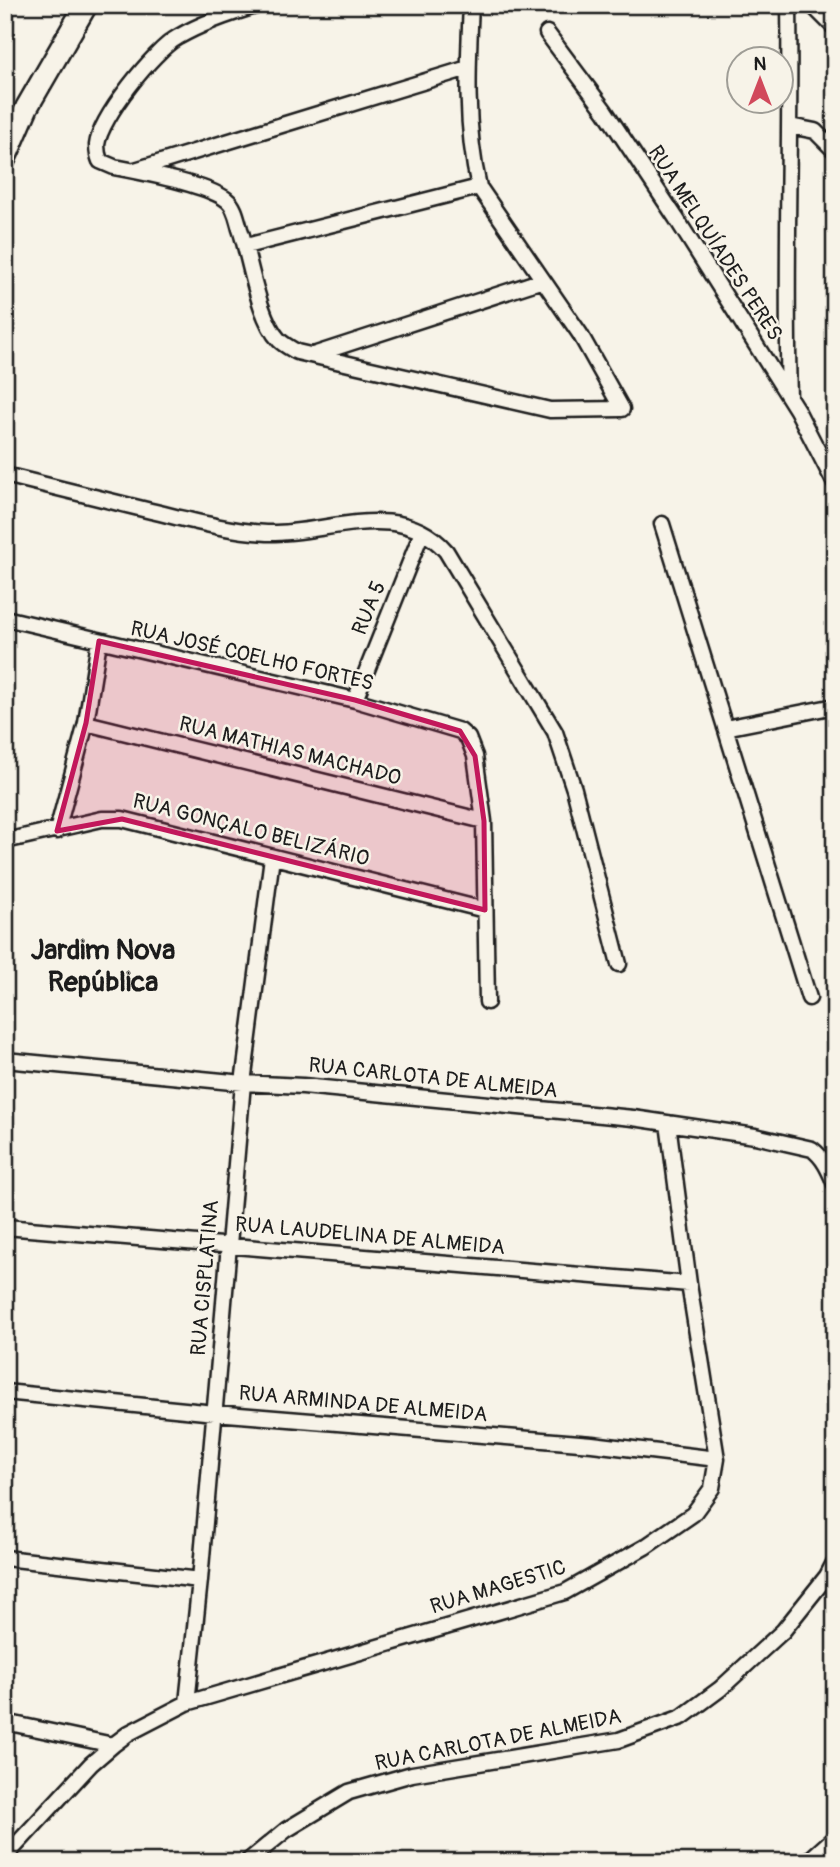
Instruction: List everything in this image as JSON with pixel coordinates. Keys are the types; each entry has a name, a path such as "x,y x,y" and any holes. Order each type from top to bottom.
{"street":[{"path":"5,158 27,107 86,5"},
{"path":"259,5 217,11 175,38 145,65 104,125 97,147 100,161 205,189 228,201 246,246 257,292 274,333 287,346 312,356 550,410 622,409 580,334 479,187 471,144 468,68 471,5"},
{"path":"789,5 789,398"},
{"path":"817,5 835,23"},
{"name":"RUA MELQUÍADES PERES","path":"547,33 572,64 633,154 789,398 835,484"},
{"path":"133,171 468,68"},
{"path":"790,126 815,131 835,151"},
{"path":"246,246 479,187"},
{"path":"312,356 543,280"},
{"path":"5,475 234,529 280,532 360,521 385,522 422,532 438,542 555,732 573,789 619,964"},
{"path":"662,524 809,998"},
{"name":"RUA 5","path":"355,700 422,532"},
{"name":"RUA JOSÉ COELHO FORTES","path":"5,618 355,700 460,731 468,738 475,755 484,821"},
{"path":"57,831 86,723 99,641"},
{"path":"725,728 835,706"},
{"name":"RUA MATHIAS MACHADO","path":"86,723 484,821"},
{"name":"RUA GONÇALO BELIZÁRIO","path":"5,841 102,819 122,819 485,910"},
{"path":"484,821 487,1002"},
{"name":"RUA CISPLATINA","path":"187,1703 243,1083 271,857"},
{"name":"RUA CARLOTA DE ALMEIDA","path":"5,1060 243,1083 303,1086 668,1123 755,1136 812,1149 820,1155 835,1184"},
{"name":"RUA MAGESTIC","path":"5,1857 91,1764 113,1745 129,1733 187,1703 565,1592 634,1553 693,1514 712,1488 717,1459 689,1284 668,1123"},
{"name":"RUA LAUDELINA DE ALMEIDA","path":"5,1227 689,1284"},
{"name":"RUA ARMINDA DE ALMEIDA","path":"5,1392 215,1413 592,1444 717,1459"},
{"path":"5,1559 200,1580"},
{"name":"RUA CARLOTA DE ALMEIDA","path":"247,1862 286,1830 349,1792 412,1773 620,1740 682,1717 720,1689 783,1631 827,1576 835,1561"},
{"path":"5,1722 113,1745"},
{"path":"807,1862 835,1836"}],"highlighted area":[{"path":"99,641 355,700 460,731 475,756 484,821 485,910 122,819 57,831 86,723"}],"district":[{"name":"Jardim Nova República","path":"103,966"}]}
